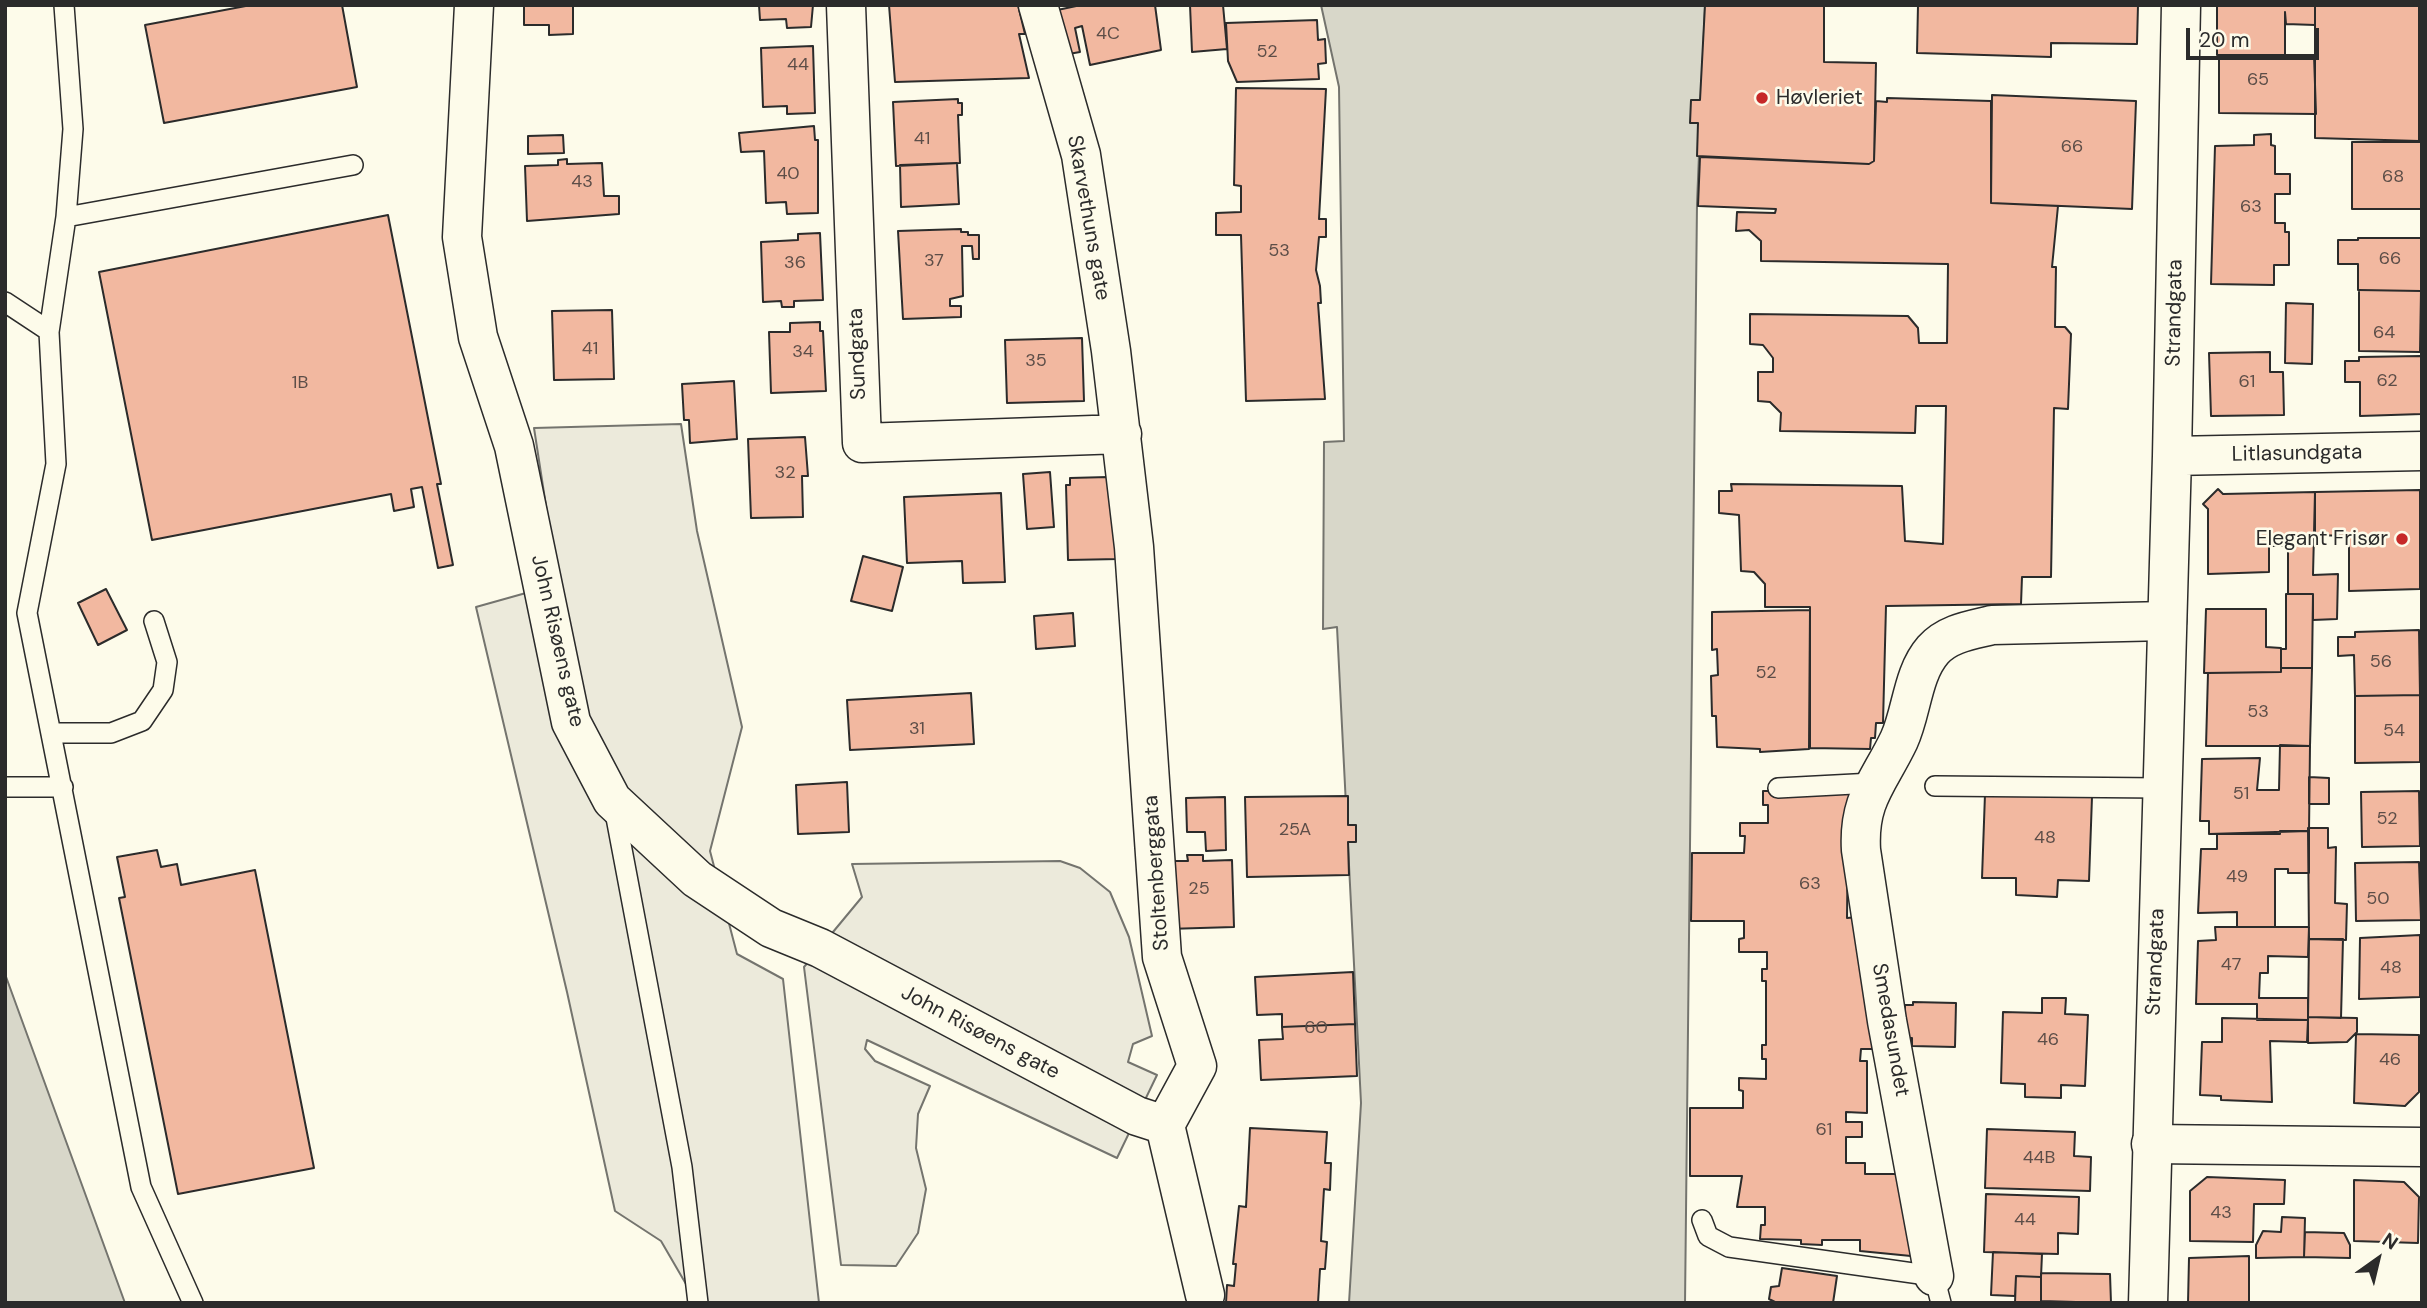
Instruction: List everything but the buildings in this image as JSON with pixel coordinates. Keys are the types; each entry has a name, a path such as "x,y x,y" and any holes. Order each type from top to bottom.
{"street":[{"name":"John Risøens gate","path":"474,5 463,237 478,337 514,446 571,722 612,800 697,879 771,928 820,948 1137,1116 1165,1125"},
{"name":"Sundgata","path":"846,5 862,443 1122,434"},
{"name":"Skarvethuns gate","path":"1038,5 1080,155 1122,434"},
{"name":"Strandgata","path":"2148,1303 2172,456 2181,5"},
{"name":"Stoltenberggata","path":"1122,434 1134,547 1163,957 1197,1066 1165,1125"},
{"name":"Litlasundgata","path":"2172,456 2422,451"},
{"path":"1873,783 1900,740 1923,668 1934,650 1947,640 1964,631 1992,625 2167,621"},
{"name":"Smedasundet","path":"1873,783 1860,828 1861,850 1887,1021 1938,1289"},
{"path":"1165,1125 1205,1296"},
{"path":"2151,1144 2422,1147"}],"lane":[{"path":"64,5 74,129 66,217 49,331 56,464 27,613 53,733 141,1187 193,1303"},
{"path":"66,217 353,165"},
{"path":"5,302 49,331"},
{"path":"53,733 111,733 142,721 163,690 167,662 154,621"},
{"path":"1778,788 1873,783"},
{"path":"1935,786 2161,788"},
{"path":"5,788 63,787"},
{"path":"612,800 682,1167 698,1303"},
{"path":"1702,1220 1708,1236 1728,1247 1938,1289"}],"shaded area":[{"path":"1321,5 1705,5 1697,204 1685,1303 1349,1303 1361,1103 1337,627 1323,629 1324,442 1344,441 1339,87"},
{"path":"681,424 697,531 742,727 710,851 737,954 783,979 819,1303 697,1303 661,1241 615,1211 567,992 476,607 558,584 534,428"},
{"path":"1060,861 1080,868 1110,892 1129,937 1152,1036 1133,1044 1128,1062 1157,1075 1117,1158 867,1040 865,1049 875,1061 930,1086 918,1114 916,1148 926,1189 918,1233 896,1266 841,1265 804,967 862,897 852,864"},
{"path":"5,974 125,1303 5,1303"}],"place":[{"name":"Høvleriet","path":"1762,98"},
{"name":"Elegant Frisør","path":"2402,539"}]}
